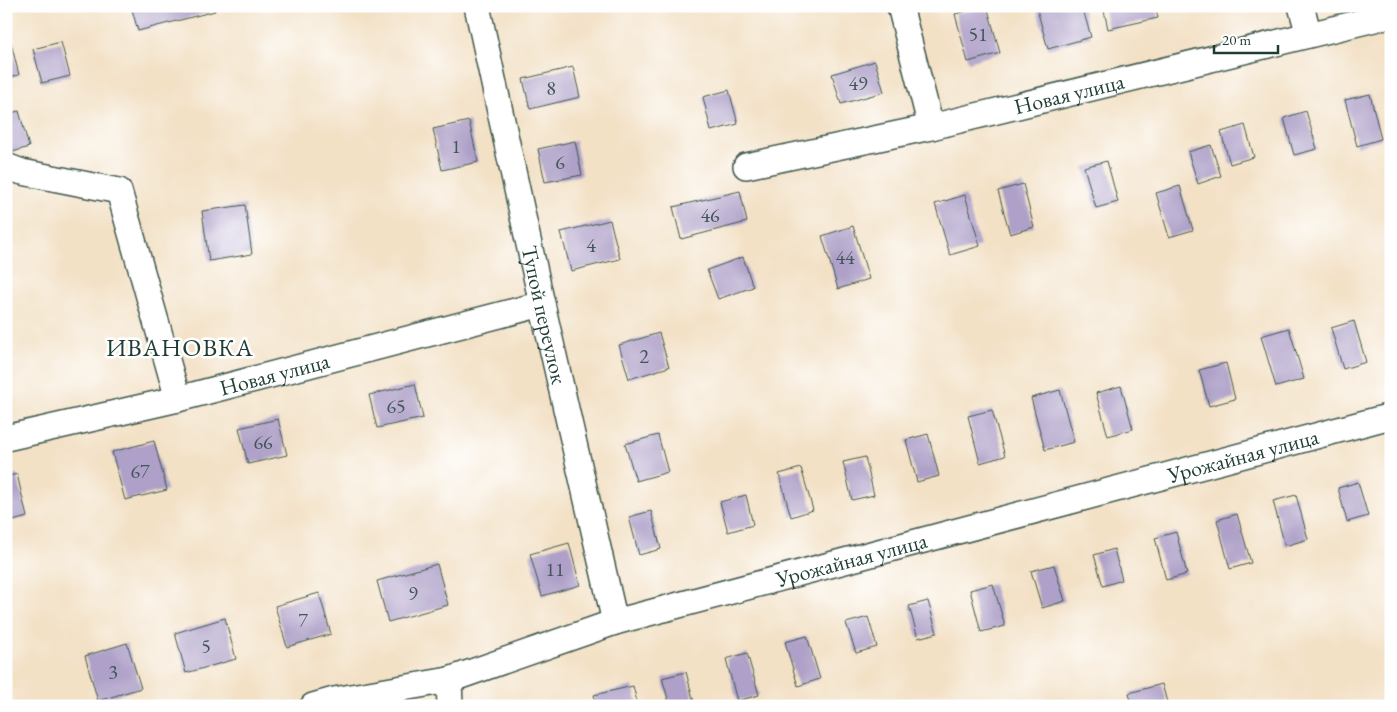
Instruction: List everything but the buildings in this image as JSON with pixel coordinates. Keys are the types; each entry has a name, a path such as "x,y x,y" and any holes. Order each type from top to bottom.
{"street":[{"name":"Тупой переулок","path":"477,6 542,304 615,622"},
{"path":"900,6 931,127"},
{"path":"1301,6 1309,35"},
{"name":"Новая улица","path":"746,166 931,127 1391,15"},
{"path":"6,166 22,172 119,191 178,398"},
{"name":"Новая улица","path":"6,438 178,398 542,304"},
{"name":"Урожайная улица","path":"313,706 334,700 449,680 615,622 1391,416"},
{"path":"449,680 450,706"}],"district":[{"name":"ИВАНОВКА","path":"180,347"}]}
